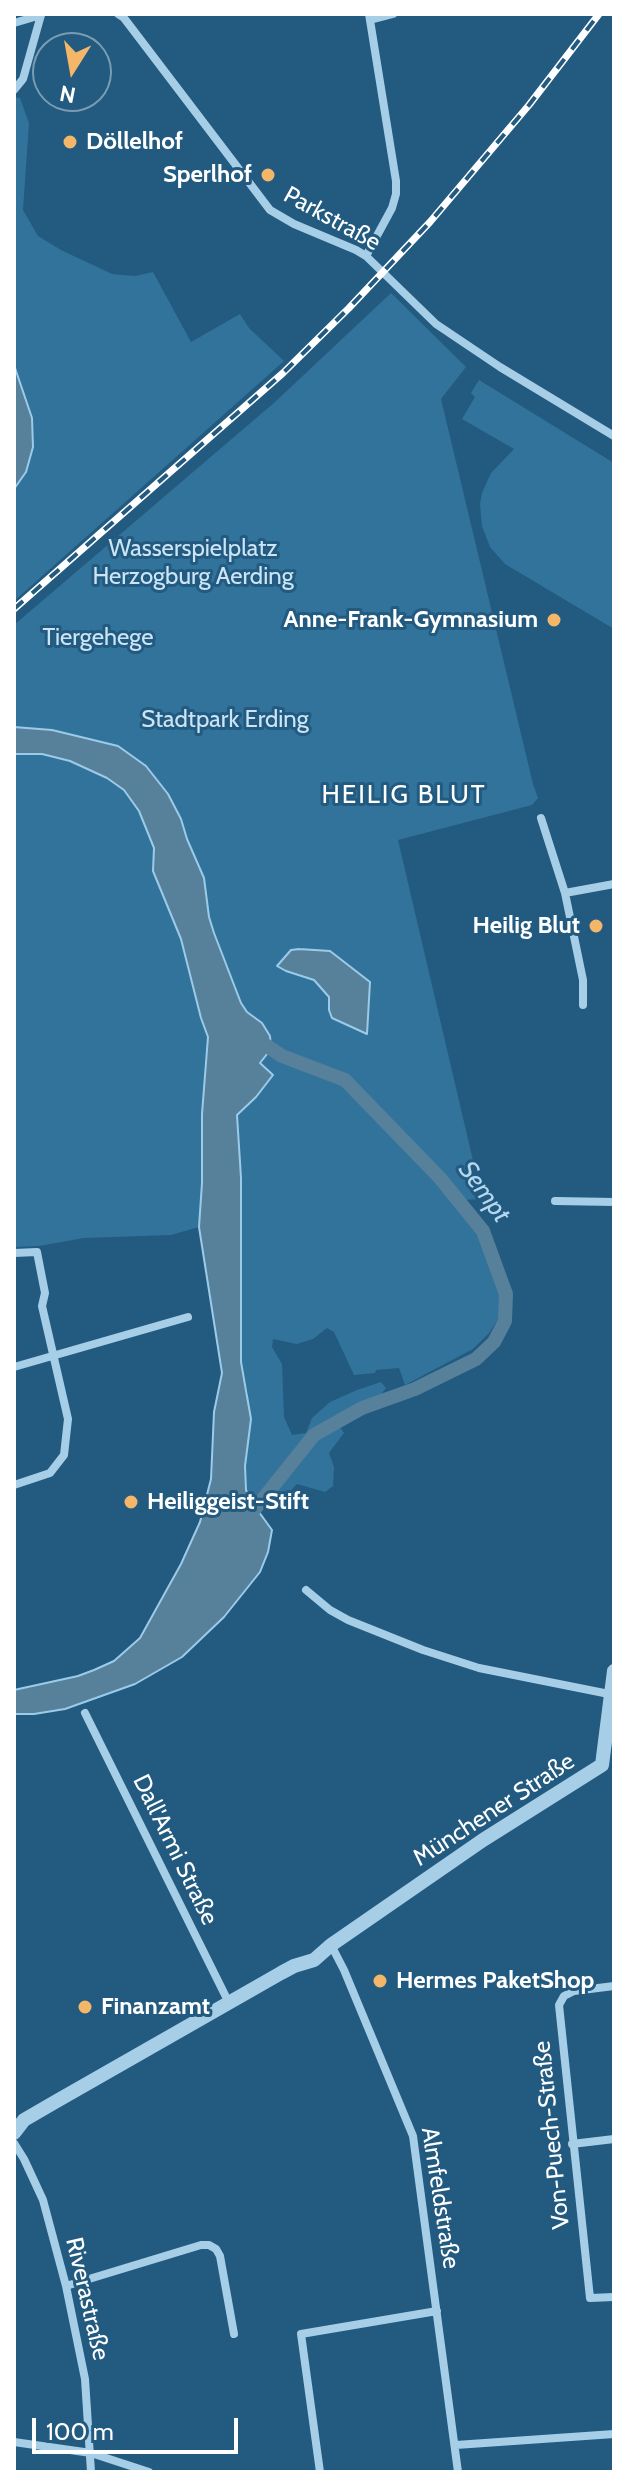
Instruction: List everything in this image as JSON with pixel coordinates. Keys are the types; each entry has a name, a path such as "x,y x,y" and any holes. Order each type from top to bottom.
{"street":[{"path":"14,23 41,14"},
{"path":"14,90 23,79 41,14"},
{"name":"Parkstraße","path":"118,14 270,210 366,256 436,324 614,436"},
{"path":"366,256 392,208 396,194 369,17 393,14"},
{"path":"541,818 565,893 583,980 583,1005"},
{"path":"565,893 614,884"},
{"path":"555,1201 614,1202"},
{"path":"14,1253 37,1252 45,1293 42,1306 68,1419 64,1455 50,1473 14,1485"},
{"path":"14,1367 188,1317"},
{"path":"306,1590 348,1620 423,1650 479,1668 609,1694"},
{"name":"Münchener Straße","path":"14,2133 24,2120 230,2004 294,1966 309,1951 331,1945 483,1840 602,1765 614,1671"},
{"name":"Dall'Armi Straße","path":"85,1713 230,2004"},
{"path":"602,1765 614,1775"},
{"name":"Almfeldstraße","path":"331,1945 413,2136 458,2472"},
{"name":"Von-Puech-Straße","path":"614,1986 574,1991 564,1996 559,2005 590,2298 614,2297"},
{"path":"572,2144 614,2139"},
{"name":"Riverastraße","path":"14,2143 43,2200 66,2286 85,2379 91,2472"},
{"path":"66,2286 209,2245 220,2256 234,2334"},
{"path":"320,2472 301,2334 437,2311"},
{"path":"456,2445 614,2434"},
{"path":"14,2442 91,2453 149,2472"}],"green space":[{"path":"14,97 20,98 29,123 23,210 38,236 112,274 135,276 153,272 191,342 240,314 249,328 284,361 14,601 14,489 26,472 33,447 32,417 14,364"},
{"name":"Stadtpark Erding","path":"391,293 466,367 441,399 538,798 532,805 398,840 482,1199 460,1200 471,1209 476,1227 493,1261 501,1294 499,1318 473,1349 405,1385 399,1368 354,1375 334,1332 327,1328 313,1339 297,1344 273,1339 272,1347 282,1364 284,1417 292,1435 306,1433 312,1418 330,1402 381,1382 386,1388 379,1397 334,1419 344,1433 329,1453 334,1467 333,1486 325,1492 297,1484 271,1512 256,1508 246,1490 248,1393 241,1362 241,1224 199,1227 171,1235 84,1238 14,1247 14,625 275,402"},
{"path":"479,380 614,463 614,629 505,564 490,547 482,526 482,493 491,473 514,449 462,419 475,397 471,393"}],"shaded area":[{"path":"14,365 32,418 33,447 26,472 14,489"},
{"path":"14,727 52,730 118,746 146,766 168,794 204,878 209,917 241,1003 262,1023 270,1036 271,1049 260,1063 273,1075 237,1115 241,1178 241,1362 251,1419 245,1466 246,1490 272,1530 268,1552 260,1572 224,1617 182,1657 135,1684 65,1709 34,1714 14,1714 14,1690 78,1676 114,1661 140,1638 181,1564 200,1522 211,1479 214,1412 222,1373 199,1227 208,1037 181,939 153,871 154,848 139,811 124,790 107,778 70,761 42,754 14,754"},
{"path":"291,950 330,951 370,982 367,1034 332,1018 329,997 314,980 277,966"}],"waterway":[{"name":"Sempt","path":"246,1520 314,1435 362,1408 415,1389 476,1359 494,1342 505,1321 506,1294 483,1231 440,1178 345,1080 282,1056 255,1038"}],"railway":[{"path":"14,609 283,373 349,308 430,222 529,105 599,14"}],"place":[{"name":"Döllelhof","path":"70,142"},
{"name":"Sperlhof","path":"268,175"},
{"name":"Anne-Frank-Gymnasium","path":"554,620"},
{"name":"Heilig Blut","path":"596,926"},
{"name":"Heiliggeist-Stift","path":"131,1502"},
{"name":"Hermes PaketShop","path":"380,1981"},
{"name":"Finanzamt","path":"85,2007"}],"district":[{"name":"HEILIG BLUT","path":"404,795"}],"park label":[{"name":"Wasserspielplatz Herzogburg Aerding","path":"193,563"},
{"name":"Tiergehege","path":"98,638"}]}
